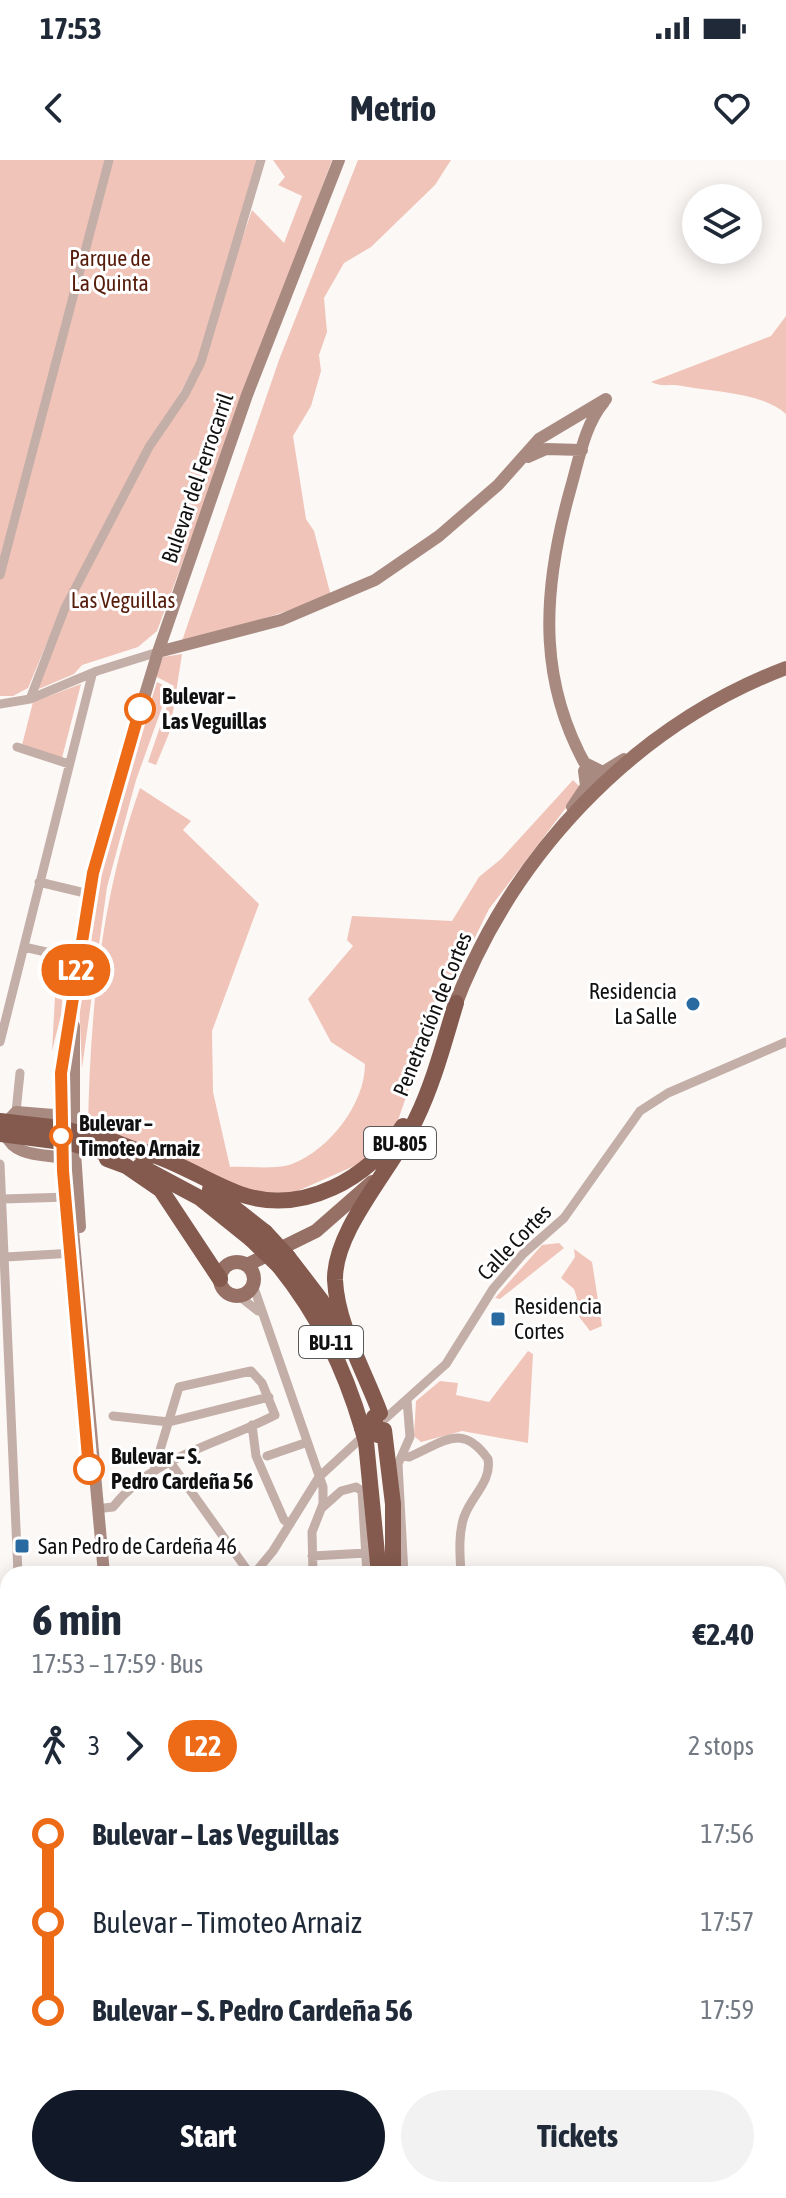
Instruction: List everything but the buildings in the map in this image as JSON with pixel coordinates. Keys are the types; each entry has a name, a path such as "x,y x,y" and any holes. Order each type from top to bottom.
{"highway":[{"path":"145,1152 178,1163 237,1193 260,1199 297,1198 339,1185 372,1164 393,1141 405,1122 456,1003"},
{"path":"393,1566 393,1504 340,1308 336,1265 347,1232 390,1168 417,1118 456,1003"},
{"name":"BU-11","path":"2,1131 60,1128 153,1172 258,1236"},
{"path":"2,1131 110,1151 161,1190 220,1279"},
{"name":"BU-11","path":"110,1151 145,1152 209,1189 278,1260 329,1339 374,1428 379,1566"}],"main road":[{"name":"Bulevar del Ferrocarril","path":"106,1566 66,1197 65,1053 77,959 89,894 113,798 158,652 247,395 339,160"},
{"path":"158,652 281,620 375,580 439,536 515,466 539,439 606,399 588,430 576,468 551,577 547,611 558,697 587,780 584,792 547,844"},
{"path":"572,417 582,421 588,430"},
{"path":"515,466 538,450 582,450"},
{"path":"565,451 576,468"},
{"name":"Penetración de Cortes","path":"251,1275 278,1260 332,1220 362,1194 388,1161 412,1122 456,1003 495,920 547,844 599,787 651,744 732,692 786,668"},
{"path":"581,760 591,769 603,772 651,744"},
{"path":"581,760 599,787"},
{"name":"Bulevar del Ferrocarril","path":"72,1003 74,1137 80,1227"},
{"path":"2,1131 16,1112 54,1115 65,1109 72,1100 75,1063"},
{"path":"0,1110 2,1131 9,1143 19,1151 66,1158"},
{"name":"Bulevar del Ferrocarril","path":"66,1158 72,1167 80,1227 109,1508 107,1566"},
{"name":"BU-805","path":"220,1279 227,1265 237,1262 251,1275 239,1296"},
{"path":"220,1279 228,1293 239,1296"}],"street":[{"path":"30,699 65,608 149,447 185,394 201,362 261,160"},
{"path":"0,575 112,161"},
{"path":"0,704 30,699 158,652"},
{"path":"0,1042 92,675"},
{"path":"17,747 69,764"},
{"path":"39,882 89,894"},
{"path":"24,947 77,959"},
{"name":"Calle Cortes","path":"258,1566 290,1524 319,1477 446,1364 487,1296 509,1270 564,1218 631,1121 668,1093 786,1042"},
{"path":"16,1112 20,1073"},
{"path":"1,1169 18,1566"},
{"path":"3,1199 66,1197"},
{"path":"6,1257 74,1253"},
{"path":"251,1275 262,1315 292,1390 324,1494 312,1532 313,1566"},
{"path":"239,1296 262,1315"},
{"path":"109,1508 131,1485 154,1470 275,1415 269,1397 251,1371 179,1387 154,1470"},
{"path":"113,1416 169,1422 269,1397"},
{"path":"404,1566 398,1464 411,1425 407,1400"},
{"path":"252,1425 256,1456 284,1520 290,1524"},
{"path":"402,1456 409,1457 459,1436 472,1440 488,1459 487,1479 473,1497 463,1520 461,1566"},
{"path":"267,1456 305,1443"},
{"path":"0,1452 14,1455"},
{"path":"170,1462 246,1566"},
{"path":"319,1477 330,1488 341,1491"},
{"path":"321,1509 341,1491 353,1487 362,1491 367,1566"},
{"path":"312,1556 366,1553"}],"green space":[{"name":"Parque de La Quinta","path":"0,160 258,160 198,360 54,626 28,688 13,696 0,696"},
{"name":"Las Veguillas","path":"273,160 332,160 157,631 138,647 82,665 74,674 34,691 68,609 152,448 188,395 252,210 284,243 302,196 278,185 285,177"},
{"path":"358,160 451,160 435,185 371,247 344,263 324,298 327,332 319,355 321,371 311,406 293,436 306,519 314,531 331,596 254,622 182,641 279,360"},
{"path":"786,316 786,414 750,397 651,382 771,336"},
{"path":"182,654 170,731 156,765 148,762 174,686 155,676 163,657"},
{"path":"157,682 169,688 136,780 107,887 82,1068 78,977 105,842 140,722 144,723"},
{"path":"81,684 62,758 22,745 33,702"},
{"path":"573,780 581,788 489,909 430,1028 396,1126 361,1163 293,1193 260,1192 219,1181 88,1128 91,1042 100,956 116,871 140,788 191,821 183,830 259,904 212,1031 213,1092 230,1167 270,1167 292,1164 319,1148 342,1124 359,1095 365,1064 331,1042 308,999 353,946 347,940 352,916 452,921 479,877 501,859"},
{"path":"57,961 65,963 61,1015 52,1051"},
{"path":"559,1243 564,1248 500,1299 495,1298 542,1245"},
{"path":"574,1249 592,1262 602,1326 590,1331 571,1306 577,1298 574,1289 561,1278 575,1257"},
{"path":"528,1351 533,1354 528,1443 462,1431 421,1442 414,1436 416,1401 440,1381 458,1383 456,1395 489,1402"}],"bus line":[{"name":"L22","path":"89,1469 63,1171 61,1073 93,873 140,709"}],"place":[{"name":"Bulevar – Las Veguillas","path":"140,709"},
{"name":"Residencia La Salle","path":"693,1004"},
{"name":"Bulevar – Timoteo Arnaiz","path":"61,1136"},
{"name":"Residencia Cortes","path":"498,1319"},
{"name":"Bulevar – S. Pedro Cardeña 56","path":"89,1469"},
{"name":"San Pedro de Cardeña 46","path":"22,1546"}]}
